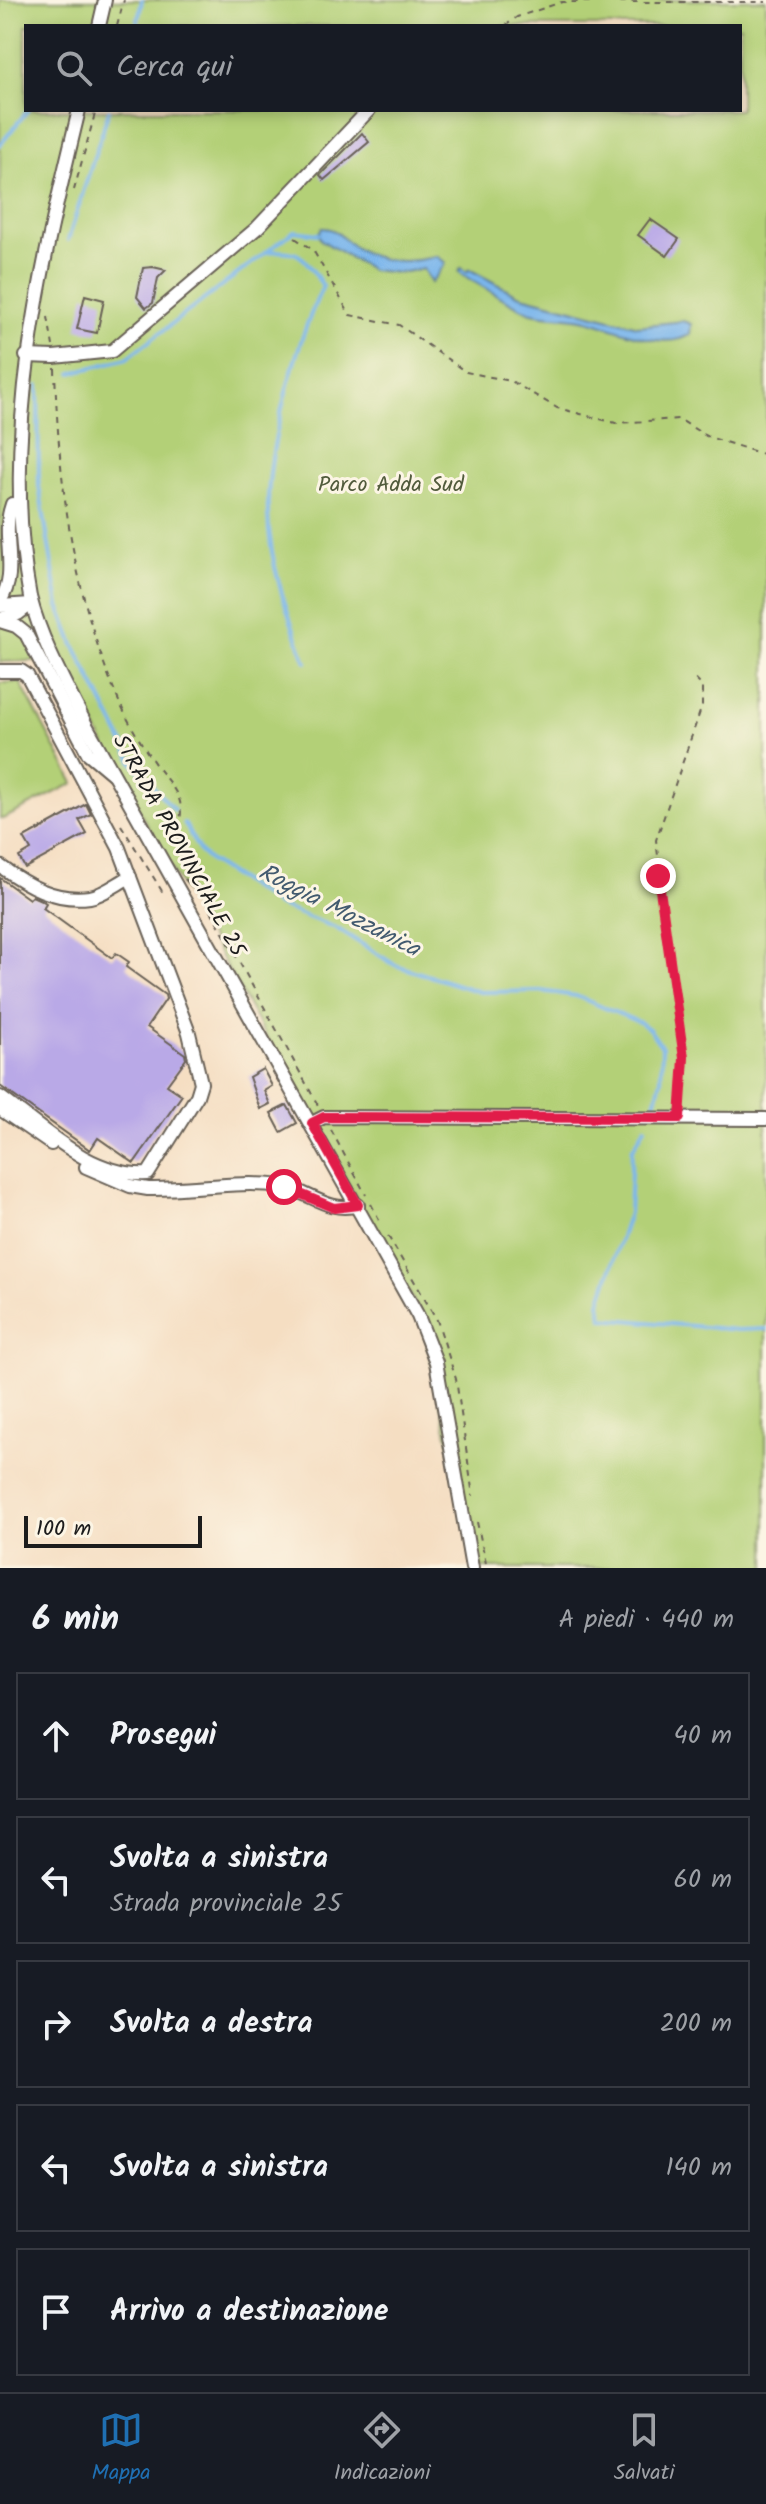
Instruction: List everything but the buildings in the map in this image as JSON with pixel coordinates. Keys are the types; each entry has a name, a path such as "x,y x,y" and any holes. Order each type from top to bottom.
{"street":[{"path":"99,24 105,0"},
{"name":"STRADA PROVINCIALE 25","path":"79,112 41,266 17,412 14,502 31,604 59,672 114,775 318,1120 358,1205 418,1316 436,1362 472,1568"},
{"path":"26,356 54,357 112,351 257,228 367,112"},
{"path":"14,502 5,533 9,577 0,603 31,604"},
{"path":"0,620 18,614 31,604"},
{"path":"0,620 26,634 88,753 114,775"},
{"path":"0,671 21,671 27,675 119,848 189,1033 201,1083 197,1096 148,1174 135,1175 88,1161 0,1097"},
{"path":"1,866 39,891 77,896 91,897 130,877"},
{"path":"0,1109 79,1164 130,1186 169,1189 267,1185 300,1192 334,1208 358,1205"},
{"path":"318,1120 766,1119"}],"path":[{"path":"118,24 124,0"},
{"path":"508,24 517,17 562,2 766,2"},
{"path":"72,198 95,112"},
{"path":"295,238 313,250 350,315 399,325 466,372 511,381 557,408 616,423 679,419 706,436 766,455"},
{"path":"48,315 54,357 57,445 66,519 86,610 108,675 137,736 179,799 176,838 181,856 318,1120 437,1320 456,1379 487,1568"},
{"path":"680,1118 684,1058 656,840 702,706 702,686 695,679"}],"green space":[{"name":"Parco Adda Sud","path":"0,0 766,0 766,1568 476,1568 421,1314 140,812 60,660 0,662"},
{"path":"20,682 74,783 0,819 0,683"}],"water":[{"path":"322,228 335,231 354,247 383,259 405,261 437,256 446,263 431,283 423,269 398,273 371,270 321,240 318,234"},
{"path":"461,268 467,272 469,269 518,295 638,326 683,321 691,324 690,334 666,341 637,336 582,319 532,313 470,279 458,271"}],"waterway":[{"name":"Roggia Mozzanica","path":"137,24 142,0"},
{"path":"0,145 26,112"},
{"name":"Roggia Mozzanica","path":"68,240 108,112"},
{"path":"72,373 127,358 294,231 318,234"},
{"path":"265,252 295,253 306,261 323,286 293,367 277,429 269,488 269,532 276,570 306,662"},
{"name":"Roggia Mozzanica","path":"38,386 39,486 59,606 74,645 134,764 174,810"},
{"name":"Roggia Mozzanica","path":"184,823 200,852 210,861 279,906 336,928 395,965 480,992 541,991 576,996 641,1023 662,1047 661,1080 654,1108"},
{"name":"Roggia Mozzanica","path":"645,1127 632,1150 629,1213 600,1302 602,1318 738,1330 766,1329"}],"route":[{"path":"284,1187 334,1208 346,1209 358,1205 312,1123 324,1117 680,1118 685,1083 684,1058 658,876"}]}
